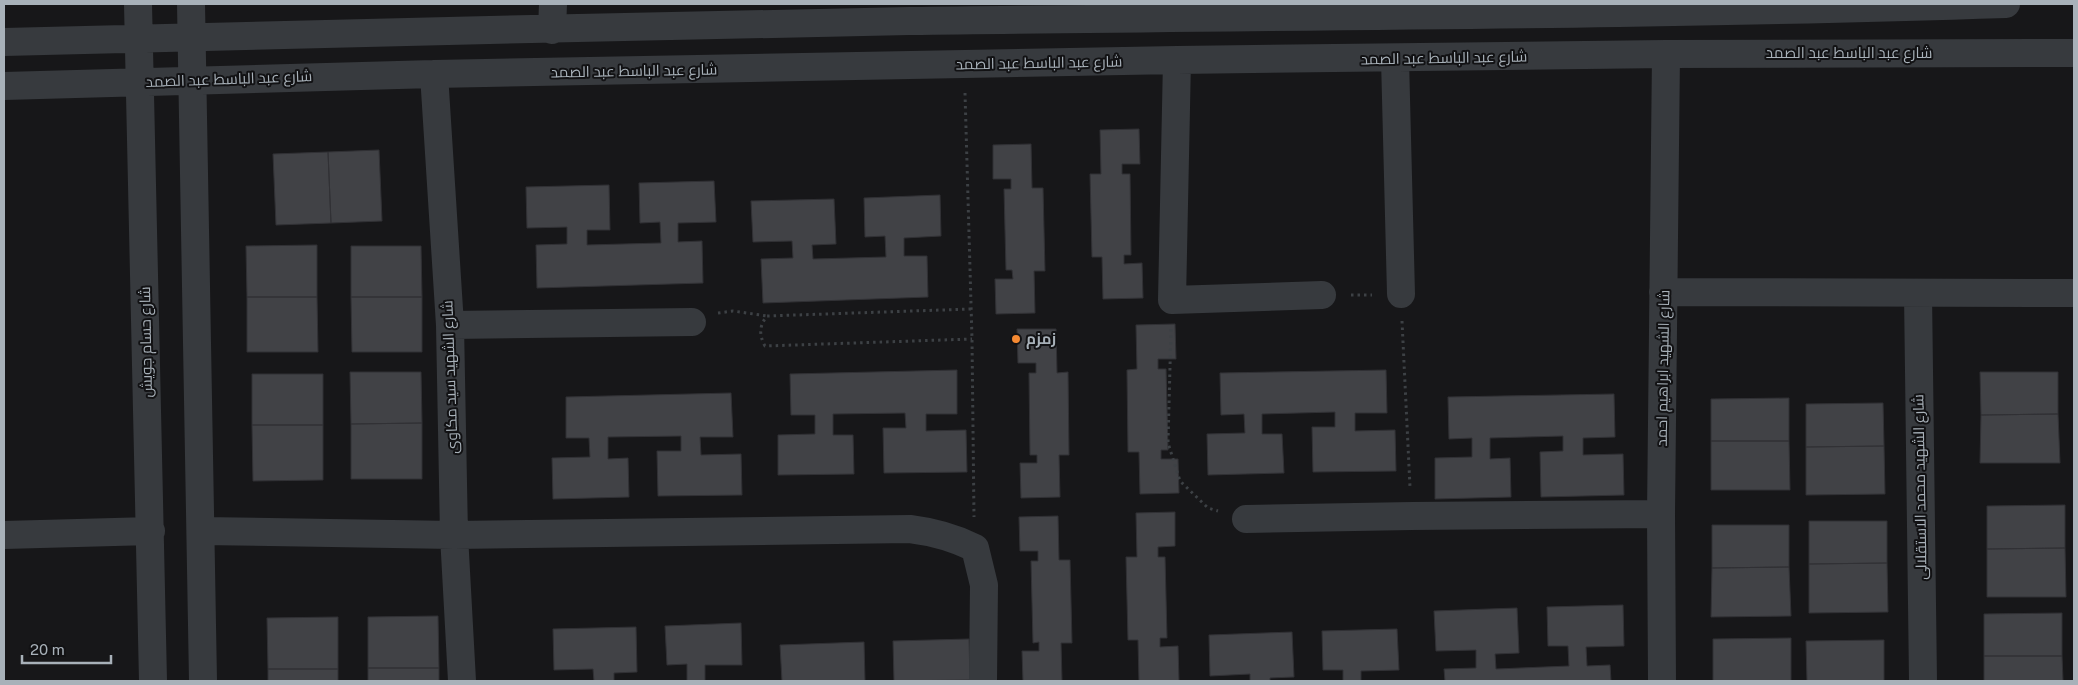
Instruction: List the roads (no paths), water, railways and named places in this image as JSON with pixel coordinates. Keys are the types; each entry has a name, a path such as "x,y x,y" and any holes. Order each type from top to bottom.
{"street":[{"name":"شارع حسام جويش","path":"138,4 153,681"},
{"path":"191,4 203,681"},
{"path":"4,42 192,37 552,17 2006,4"},
{"name":"شارع عبد الباسط عبد الصمد","path":"4,86 193,79 1177,60 1395,59 1666,54 2074,52"},
{"name":"شارع الشهيد ابراهيم احمد","path":"1662,681 1661,514 1666,54"},
{"path":"1395,59 1401,294"},
{"path":"1177,60 1172,300 1322,295"},
{"name":"شارع الشهيد سيد مكاوى","path":"434,74 450,325 454,535 462,681"},
{"path":"1663,292 2074,293"},
{"name":"شارع الشهيد محمد الاستقلالى","path":"1918,293 1923,681"},
{"path":"450,325 692,322"},
{"path":"1246,519 1661,514"},
{"path":"201,531 454,535 910,529 938,532 974,548 984,585 983,681"},
{"path":"4,535 151,531"}],"place":[{"name":"زمزم","path":"1016,339"}]}
